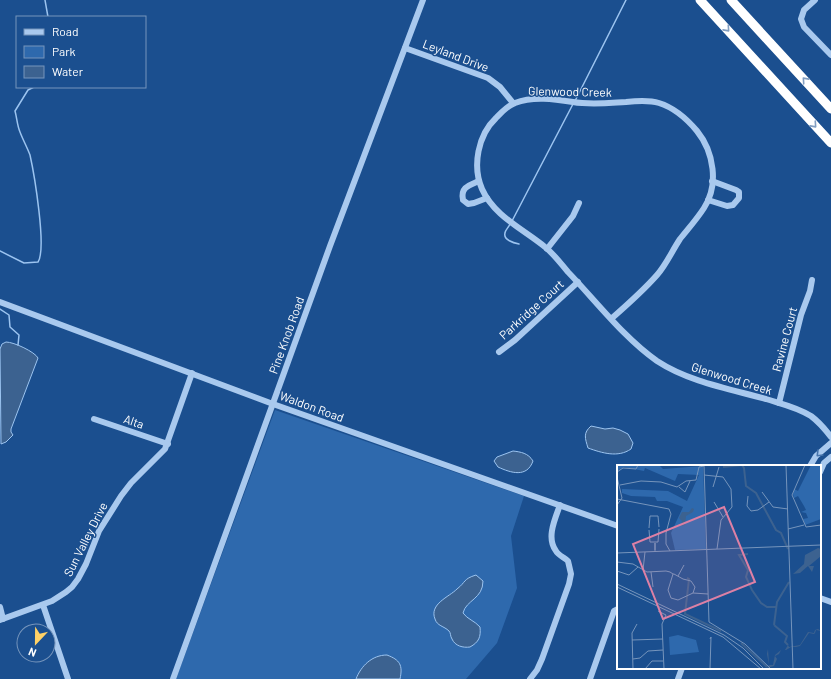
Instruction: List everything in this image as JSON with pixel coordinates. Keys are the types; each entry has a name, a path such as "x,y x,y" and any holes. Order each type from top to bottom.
{"highway":[{"path":"700,0 831,143"},
{"path":"731,0 831,109"}],"street":[{"name":"Pine Knob Road","path":"173,679 330,246 422,0"},
{"path":"815,0 804,10 801,19 804,27 831,55"},
{"name":"Leyland Drive","path":"405,48 488,78 500,87 514,103"},
{"name":"Glenwood Creek","path":"611,319 637,296 659,273 679,240 705,207 710,194 713,172 710,156 702,138 689,120 675,110 658,103 638,101 581,103 550,99 531,99 514,103 493,121 485,133 479,147 477,176 487,198 496,210 547,249 611,319 631,339 657,361 683,375 709,384 793,407 811,417 824,427 831,437"},
{"path":"479,181 467,186 464,189 462,194 463,200 468,204 474,204 487,198"},
{"path":"708,200 727,206 733,205 739,198 736,190 712,181"},
{"path":"547,249 574,216 579,203"},
{"name":"Ravine Court","path":"778,403 801,315 810,291 812,280"},
{"name":"Parkridge Court","path":"499,352 516,340 578,282"},
{"name":"Waldon Road","path":"0,302 273,404 617,526"},
{"name":"Sun Valley Drive","path":"2,619 52,601 72,587 86,564 99,531 121,496 131,483 157,459 168,444 192,373"},
{"name":"Alta","path":"94,419 168,444"},
{"path":"811,465 816,456 831,443"},
{"path":"821,470 824,463 831,457"},
{"path":"530,679 537,670 542,659 571,574 568,561 556,551 551,538 552,528 560,506"},
{"path":"821,598 831,602"},
{"path":"43,605 68,679"},
{"path":"0,607 2,619"},
{"path":"590,679 614,611 617,610"},
{"path":"678,679 682,669"}],"green space":[{"path":"275,410 524,496 511,536 517,588 497,643 466,679 176,679"}],"water":[{"path":"6,342 24,348 38,358 11,429 13,435 6,442 1,444 0,349 2,344"},
{"path":"591,426 605,429 613,428 628,434 633,443 631,449 626,452 610,454 588,448 585,436"},
{"path":"513,451 522,452 531,458 533,461 527,470 518,473 498,467 494,461 497,457"},
{"path":"476,575 483,581 482,587 477,596 467,605 463,613 480,627 480,636 476,643 470,647 462,647 453,641 449,631 439,625 434,614 437,605 441,601 460,587 467,579"},
{"path":"382,655 387,655 398,661 400,664 400,679 356,679 358,674 368,662"}],"waterway":[{"path":"45,0 48,16"},
{"path":"575,101 626,0"},
{"path":"0,251 24,263 38,262 40,254 41,242 37,193 32,164 30,155 19,129 15,111 28,90 32,88"},
{"path":"512,221 573,104"},
{"path":"510,224 505,232 506,238 509,241 519,244"},
{"path":"0,309 9,315 10,327 19,335 18,345"}]}
